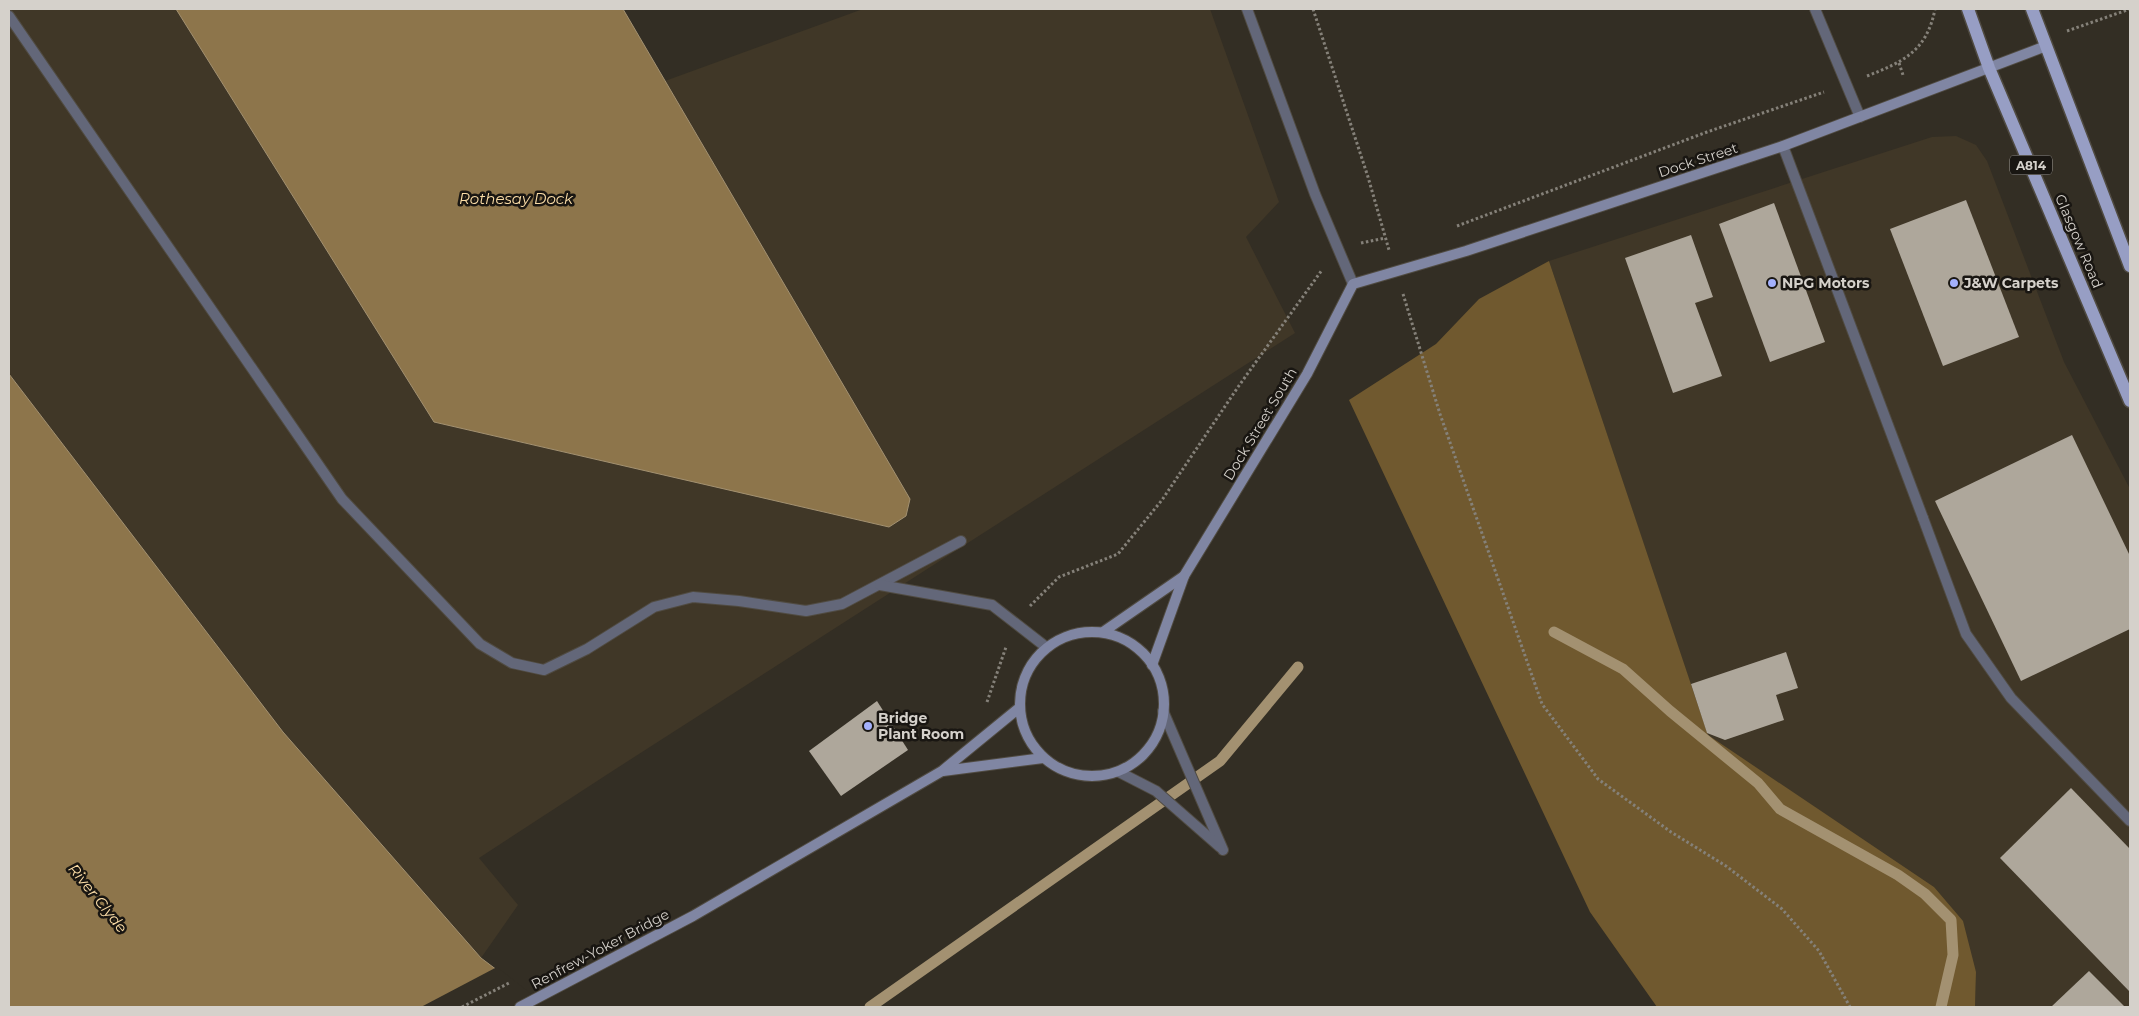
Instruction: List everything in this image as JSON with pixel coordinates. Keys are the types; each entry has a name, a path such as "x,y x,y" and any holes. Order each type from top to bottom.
{"main road":[{"name":"Glasgow Road","path":"1968,9 1989,68 2130,401"},
{"path":"2032,9 2130,266"}],"street":[{"path":"1247,9 1315,194 1353,284"},
{"path":"1815,9 1860,117"},
{"path":"9,16 342,499 480,644 512,663 544,670 587,649 654,606 693,597 739,601 806,611 842,604 961,541"},
{"name":"Dock Street","path":"1353,284 1466,251 1783,146 2046,46"},
{"path":"1783,146 1966,634 2012,698 2130,821"},
{"name":"Dock Street South","path":"1152,665 1184,576 1307,374 1353,284"},
{"name":"Dock Street South","path":"1103,632 1184,576"},
{"path":"880,585 992,605 1046,647"},
{"path":"1083,632 1103,632 1122,638 1140,649 1152,665 1162,684 1164,711 1161,726 1152,746 1137,761 1119,772 1099,776 1079,776 1059,770 1042,758 1030,743 1022,726 1019,708 1022,685 1031,664 1046,647 1064,637 1083,632"},
{"path":"942,771 1019,708"},
{"path":"1119,772 1156,791 1223,850 1164,711"},
{"path":"942,771 1042,758"},
{"name":"Renfrew-Yoker Bridge","path":"520,1007 693,916 942,771"}],"path":[{"path":"1313,9 1368,177 1440,414 1542,704 1598,779 1671,832 1726,866 1782,910 1819,951 1850,1007"},
{"path":"1455,227 1707,132 1899,64 1916,49 1929,30 1935,9"},
{"path":"2068,31 2130,9"},
{"path":"986,705 1014,622 1059,577 1118,554 1162,500 1238,387 1338,248 1385,238"},
{"path":"1390,252 1399,248"}],"shaded area":[{"path":"9,9 181,9 434,422 888,527 906,516 910,499 665,81 863,9 1210,9 1279,202 1246,237 1295,333 479,858 518,905 481,958 283,732 9,374"},
{"path":"1956,136 1976,145 1987,161 2064,362 2130,489 2130,1007 1975,1007 1976,972 1934,887 1708,736 1549,261 1932,137"},
{"path":"1549,261 1708,735 1934,887 1963,921 1976,972 1975,1007 1657,1007 1590,912 1349,400 1436,344 1479,299"}],"water":[{"name":"Rothesay Dock","path":"176,9 623,9 910,499 906,516 889,527 434,422"},
{"name":"River Clyde","path":"9,374 283,732 481,958 546,1007 9,1007"}],"pier":[{"path":"497,967 548,1007 421,1007"}],"building":[{"name":"J&W Carpets","path":"1966,200 2019,337 1943,366 1890,229"},
{"name":"NPG Motors","path":"1774,203 1825,342 1770,362 1719,224"},
{"path":"1691,235 1713,297 1695,303 1722,376 1673,393 1625,258"},
{"path":"2072,435 2130,556 2130,629 2021,681 1935,501"},
{"path":"1786,652 1798,688 1776,695 1784,720 1725,740 1707,733 1691,684"},
{"name":"Bridge Plant Room","path":"877,701 908,750 841,796 809,751"},
{"path":"2071,788 2130,849 2130,992 2000,858"},
{"path":"2089,971 2125,1007 2051,1007"}],"waterway":[{"path":"1554,632 1623,669 1670,711 1758,783 1780,809 1898,875 1925,894 1951,920 1953,955 1941,1007"},
{"path":"870,1007 1220,761 1298,667"}],"place":[{"name":"NPG Motors","path":"1772,283"},
{"name":"J&W Carpets","path":"1954,283"},
{"name":"Bridge Plant Room","path":"868,726"}]}
